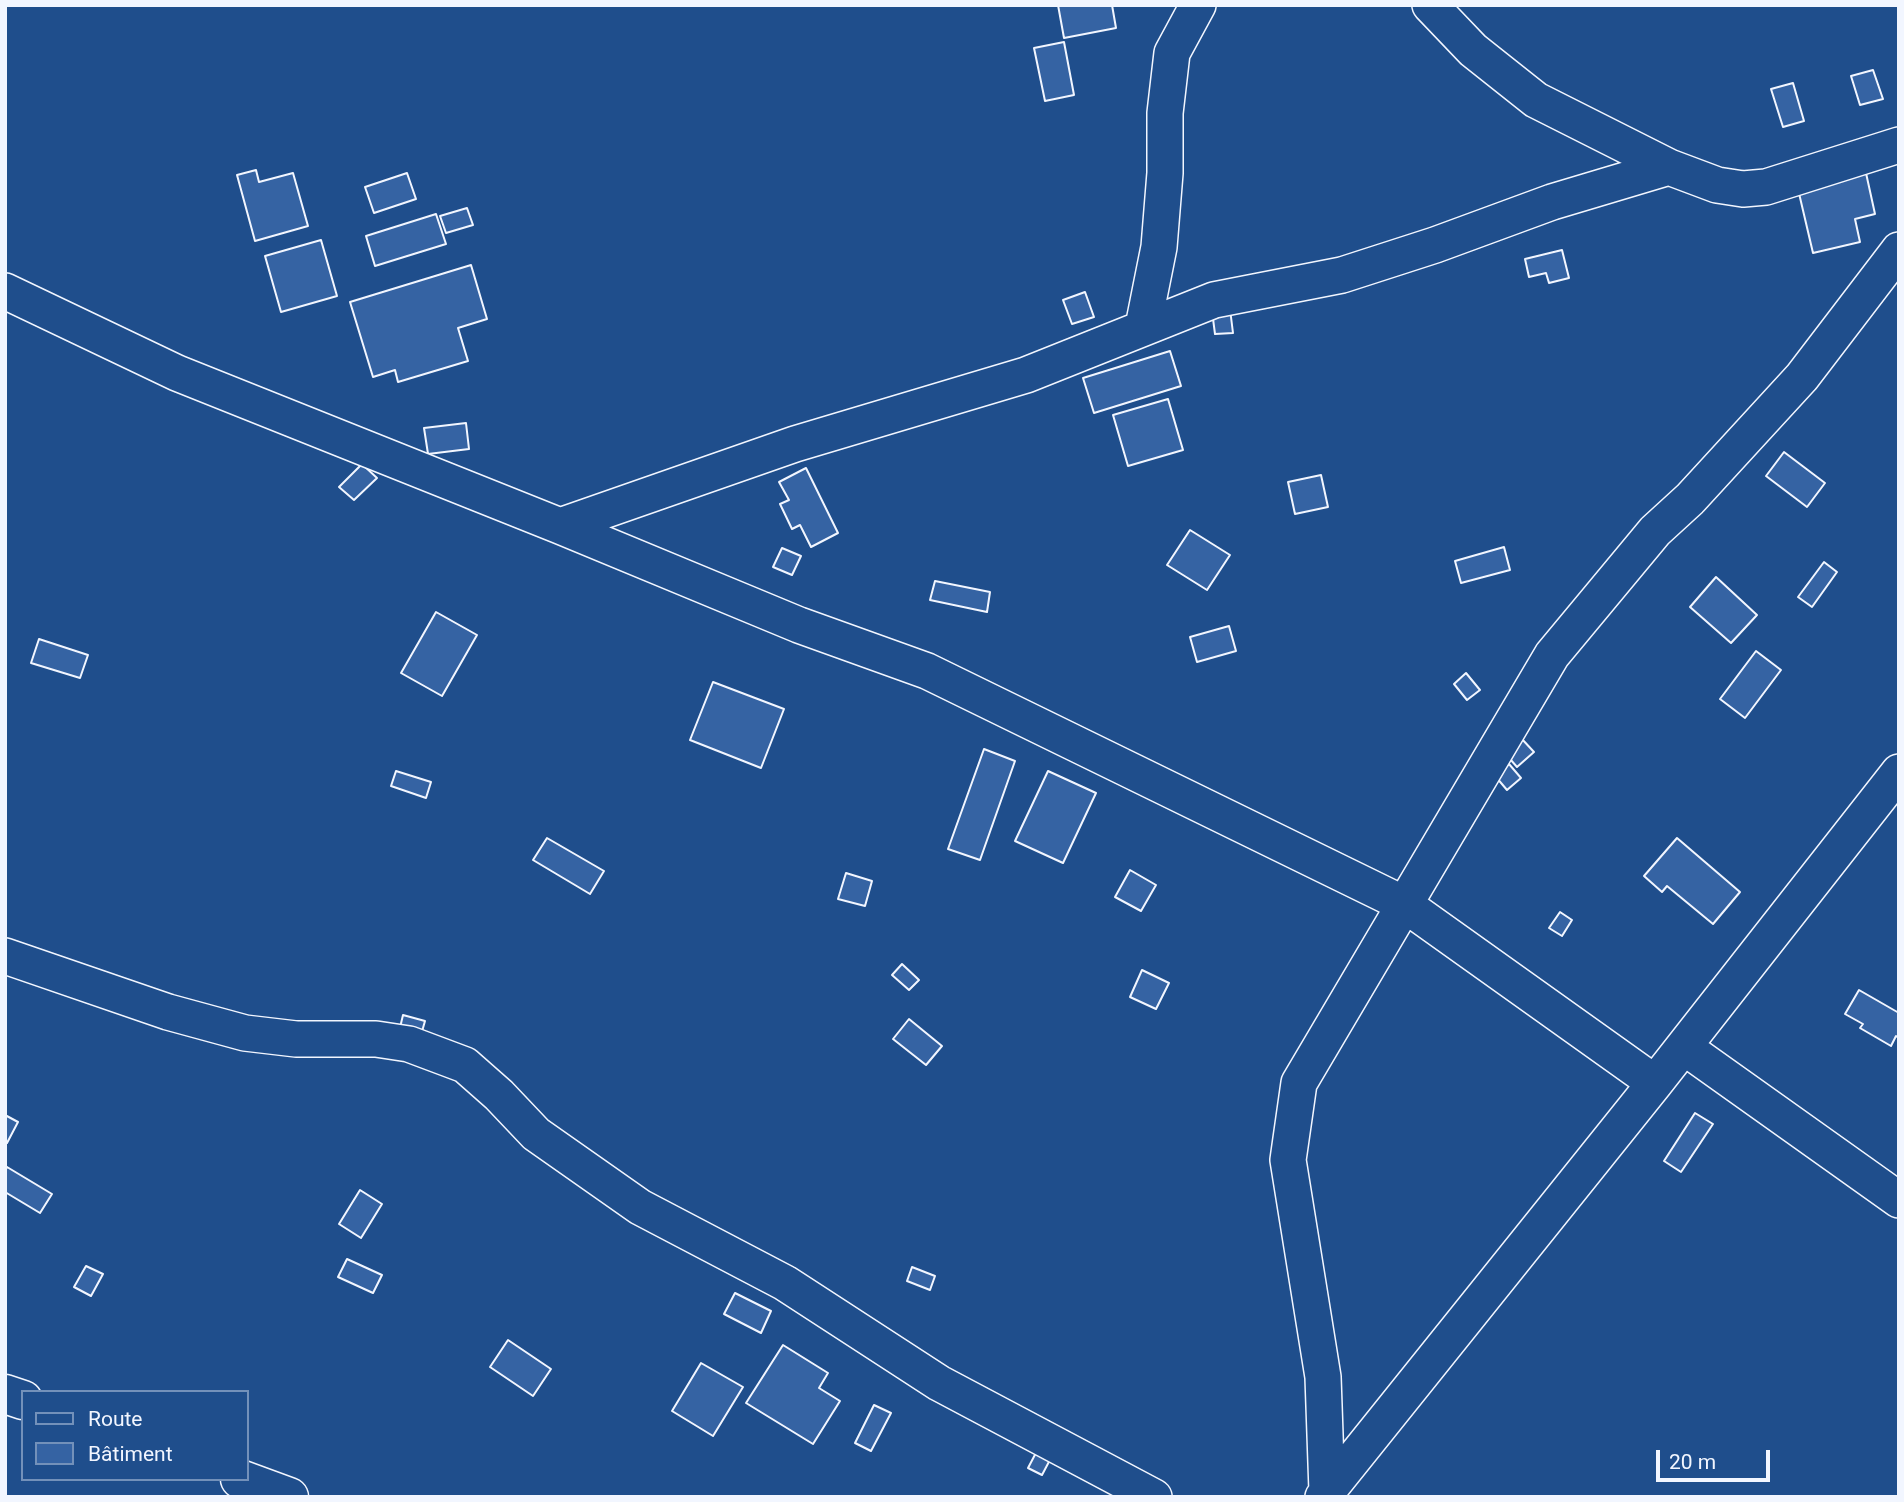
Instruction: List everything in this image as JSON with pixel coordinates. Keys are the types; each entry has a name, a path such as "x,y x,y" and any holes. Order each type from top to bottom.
{"main road":[{"path":"245,1481 289,1497"}],"street":[{"path":"1143,327 1159,247 1164,173 1164,113 1172,53 1198,5"},
{"path":"1430,5 1473,50 1536,100 1669,166 1717,185 1743,189 1766,187 1899,145"},
{"path":"560,526 795,444 1026,376 1214,300 1342,275 1435,245 1552,202 1669,166"},
{"path":"1326,1495 1323,1377 1288,1160 1299,1083 1552,654 1655,531 1690,499 1802,377 1899,250"},
{"path":"5,292 177,373 799,625 927,671 1404,904 1655,1083"},
{"path":"1326,1495 1899,772"},
{"path":"5,956 168,1012 245,1033 296,1039 376,1039 409,1044 465,1065 499,1094 536,1134 640,1207 785,1283 939,1383 1154,1497"},
{"path":"1684,1046 1899,1200"}],"building":[{"path":"1058,5 1112,5 1116,28 1064,38"},
{"path":"1064,42 1074,95 1045,101 1034,48"},
{"path":"1873,70 1883,99 1860,105 1851,76"},
{"path":"1793,83 1804,121 1783,127 1771,89"},
{"path":"256,170 259,182 293,173 308,226 255,241 237,175"},
{"path":"407,173 416,199 374,213 365,187"},
{"path":"1866,173 1875,214 1855,219 1860,242 1813,253 1798,189"},
{"path":"467,208 473,225 446,233 440,216"},
{"path":"436,214 446,244 375,266 366,236"},
{"path":"321,240 337,296 281,312 265,256"},
{"path":"1562,250 1569,278 1549,283 1546,273 1529,277 1525,259"},
{"path":"471,265 487,319 458,328 468,361 398,382 395,370 373,377 350,302"},
{"path":"1085,292 1094,317 1072,324 1063,300"},
{"path":"1230,309 1233,333 1215,334 1212,311"},
{"path":"1170,351 1181,386 1094,413 1083,378"},
{"path":"1168,399 1183,450 1128,466 1113,415"},
{"path":"466,423 469,449 428,454 424,428"},
{"path":"1784,452 1825,483 1807,507 1766,476"},
{"path":"362,464 377,478 354,500 339,487"},
{"path":"806,468 838,533 811,547 800,525 792,529 780,504 789,500 779,482"},
{"path":"1321,475 1328,507 1295,514 1288,482"},
{"path":"1190,530 1230,555 1207,590 1167,565"},
{"path":"1504,547 1510,570 1461,583 1455,561"},
{"path":"782,548 801,556 792,575 773,567"},
{"path":"1824,562 1837,572 1812,607 1798,597"},
{"path":"1716,577 1757,615 1731,643 1690,607"},
{"path":"935,581 990,592 987,612 930,600"},
{"path":"436,612 477,635 442,696 401,673"},
{"path":"1229,626 1236,651 1197,662 1190,637"},
{"path":"39,639 88,655 80,678 31,663"},
{"path":"1756,651 1781,670 1745,718 1720,699"},
{"path":"1466,673 1480,690 1467,700 1454,684"},
{"path":"713,682 784,709 761,768 690,740"},
{"path":"1521,738 1534,752 1517,767 1504,752"},
{"path":"984,749 1015,761 980,860 948,849"},
{"path":"1509,764 1521,778 1507,790 1496,777"},
{"path":"396,771 431,782 426,798 391,786"},
{"path":"1048,771 1096,793 1063,863 1015,841"},
{"path":"547,838 604,871 590,894 533,860"},
{"path":"1677,838 1740,892 1713,924 1667,886 1662,892 1644,876"},
{"path":"1130,870 1156,885 1141,911 1115,897"},
{"path":"846,873 872,881 865,906 838,899"},
{"path":"1560,912 1572,920 1562,936 1549,928"},
{"path":"902,964 919,980 909,990 892,975"},
{"path":"1142,970 1169,983 1156,1009 1130,997"},
{"path":"1859,990 1899,1013 1899,1038 1896,1036 1891,1046 1860,1028 1863,1024 1845,1014"},
{"path":"403,1015 425,1021 419,1042 398,1036"},
{"path":"909,1019 942,1046 926,1065 893,1039"},
{"path":"1695,1113 1713,1124 1681,1172 1664,1161"},
{"path":"5,1115 18,1122 7,1143 5,1142"},
{"path":"7,1167 52,1194 40,1213 5,1192"},
{"path":"360,1190 382,1204 361,1238 339,1224"},
{"path":"347,1259 382,1275 373,1293 338,1277"},
{"path":"86,1266 103,1274 91,1296 74,1287"},
{"path":"912,1267 935,1276 930,1290 907,1281"},
{"path":"735,1293 771,1311 761,1333 724,1314"},
{"path":"508,1340 551,1369 533,1396 490,1367"},
{"path":"783,1345 828,1373 819,1388 840,1401 813,1444 746,1403"},
{"path":"701,1363 743,1387 713,1436 672,1411"},
{"path":"874,1405 891,1413 871,1451 855,1443"},
{"path":"1038,1449 1052,1456 1042,1475 1028,1468"}]}
